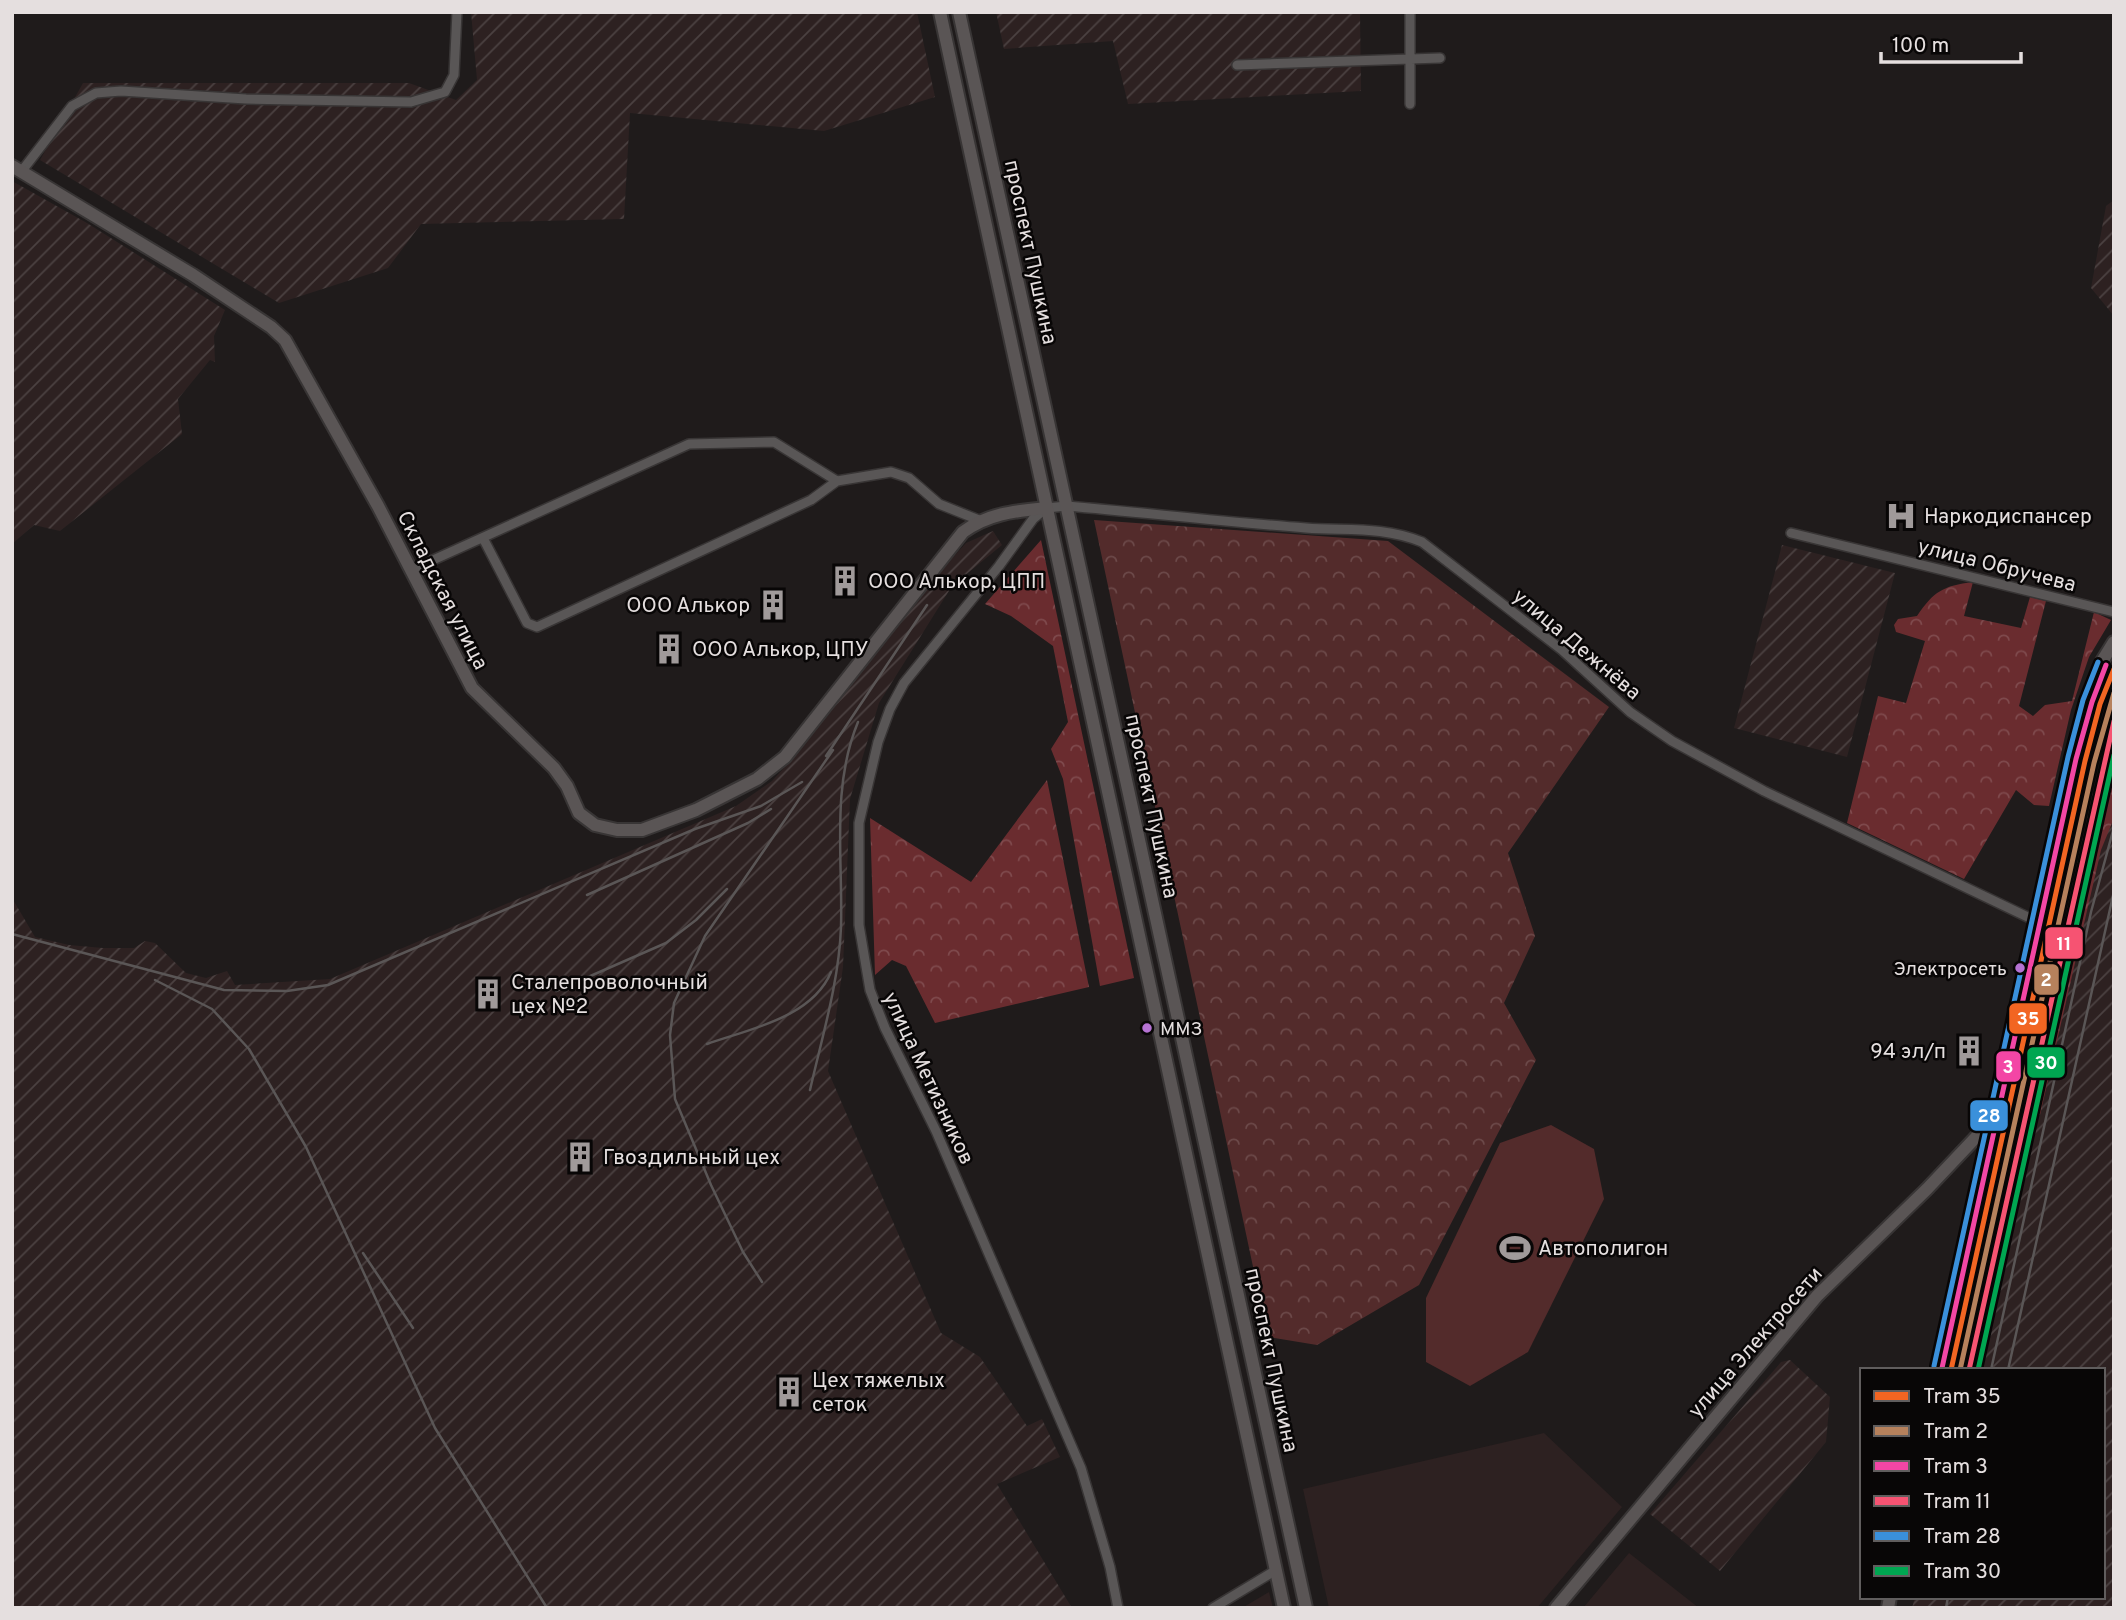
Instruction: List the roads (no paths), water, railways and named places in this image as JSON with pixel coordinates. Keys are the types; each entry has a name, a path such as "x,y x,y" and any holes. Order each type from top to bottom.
{"main road":[{"name":"проспект Пушкина","path":"940,12 1284,1608"},
{"name":"проспект Пушкина","path":"959,12 1306,1608"},
{"name":"Складская улица","path":"17,169 193,275 271,327 285,340 304,368 472,688 554,768 567,786 579,813 595,825 617,830 642,830 696,810 757,779 785,757 963,532 979,520 1002,513 1046,508"},
{"path":"1938,1368 2087,703 2101,663 2114,642"},
{"name":"улица Электросети","path":"1556,1608 1817,1296 1927,1189 1997,1114"},
{"path":"1227,1344 1249,1339"}],"street":[{"path":"17,169 72,106 96,93 121,91 246,99 411,102 433,98 445,92 454,75 457,12"},
{"path":"1410,12 1410,104"},
{"path":"1237,65 1440,58"},
{"path":"411,570 689,444 774,442 837,481"},
{"path":"483,538 527,623 537,627 811,500 837,481 891,472 909,478 939,504 979,520"},
{"name":"улица Дежнёва","path":"1046,508 1067,506 1309,528 1378,530 1398,532 1422,542 1562,650 1630,712 1672,741 1764,791 2038,922"},
{"name":"улица Метизников","path":"1046,508 1033,519 999,566 931,647 904,683 890,709 878,742 859,823 859,925 870,990 880,1015 936,1131 1081,1468 1110,1567 1118,1608"},
{"name":"улица Обручева","path":"1791,533 2114,612"},
{"path":"1213,1608 1276,1570"}],"railway":[{"path":"826,756 927,605"},
{"path":"810,1090 840,948 841,797 844,772 858,722"},
{"path":"762,1282 743,1252 711,1185 675,1099 670,1035 674,1003 705,936 833,750"},
{"path":"12,934 224,990 287,991 328,985 695,829 761,806 802,782"},
{"path":"587,895 748,823 771,809"},
{"path":"1991,1368 2091,912 2114,827"},
{"path":"556,991 666,943 696,920 727,889"},
{"path":"2008,1368 2114,891"},
{"path":"707,1044 760,1027 794,1011 810,1001 831,972"},
{"path":"155,980 212,1009 249,1049 306,1147 435,1428 547,1608"},
{"path":"363,1253 413,1328"},
{"path":"1946,1608 1948,1599"}],"tram line":[{"name":"28","path":"1934,1366 2068,757 2083,700 2098,662"},
{"name":"3","path":"1942,1368 2076,759 2106,665"},
{"name":"35","path":"1951,1368 2085,761 2100,704 2114,669"},
{"name":"2","path":"1960,1368 2094,763 2114,693"},
{"name":"11","path":"1969,1368 2114,721"},
{"name":"30","path":"1978,1368 2114,755"}],"place":[{"name":"Наркодиспансер","path":"1901,516"},
{"name":"ООО Алькор, ЦПП","path":"845,581"},
{"name":"ООО Алькор","path":"773,605"},
{"name":"ООО Алькор, ЦПУ","path":"669,649"},
{"name":"Электросеть","path":"2020,968"},
{"name":"Сталепроволочный цех №2","path":"488,994"},
{"name":"ММЗ","path":"1147,1028"},
{"name":"94 эл/п","path":"1969,1051"},
{"name":"Гвоздильный цех","path":"580,1157"},
{"name":"Автополигон","path":"1515,1248"},
{"name":"Цех тяжелых сеток","path":"789,1392"}]}
